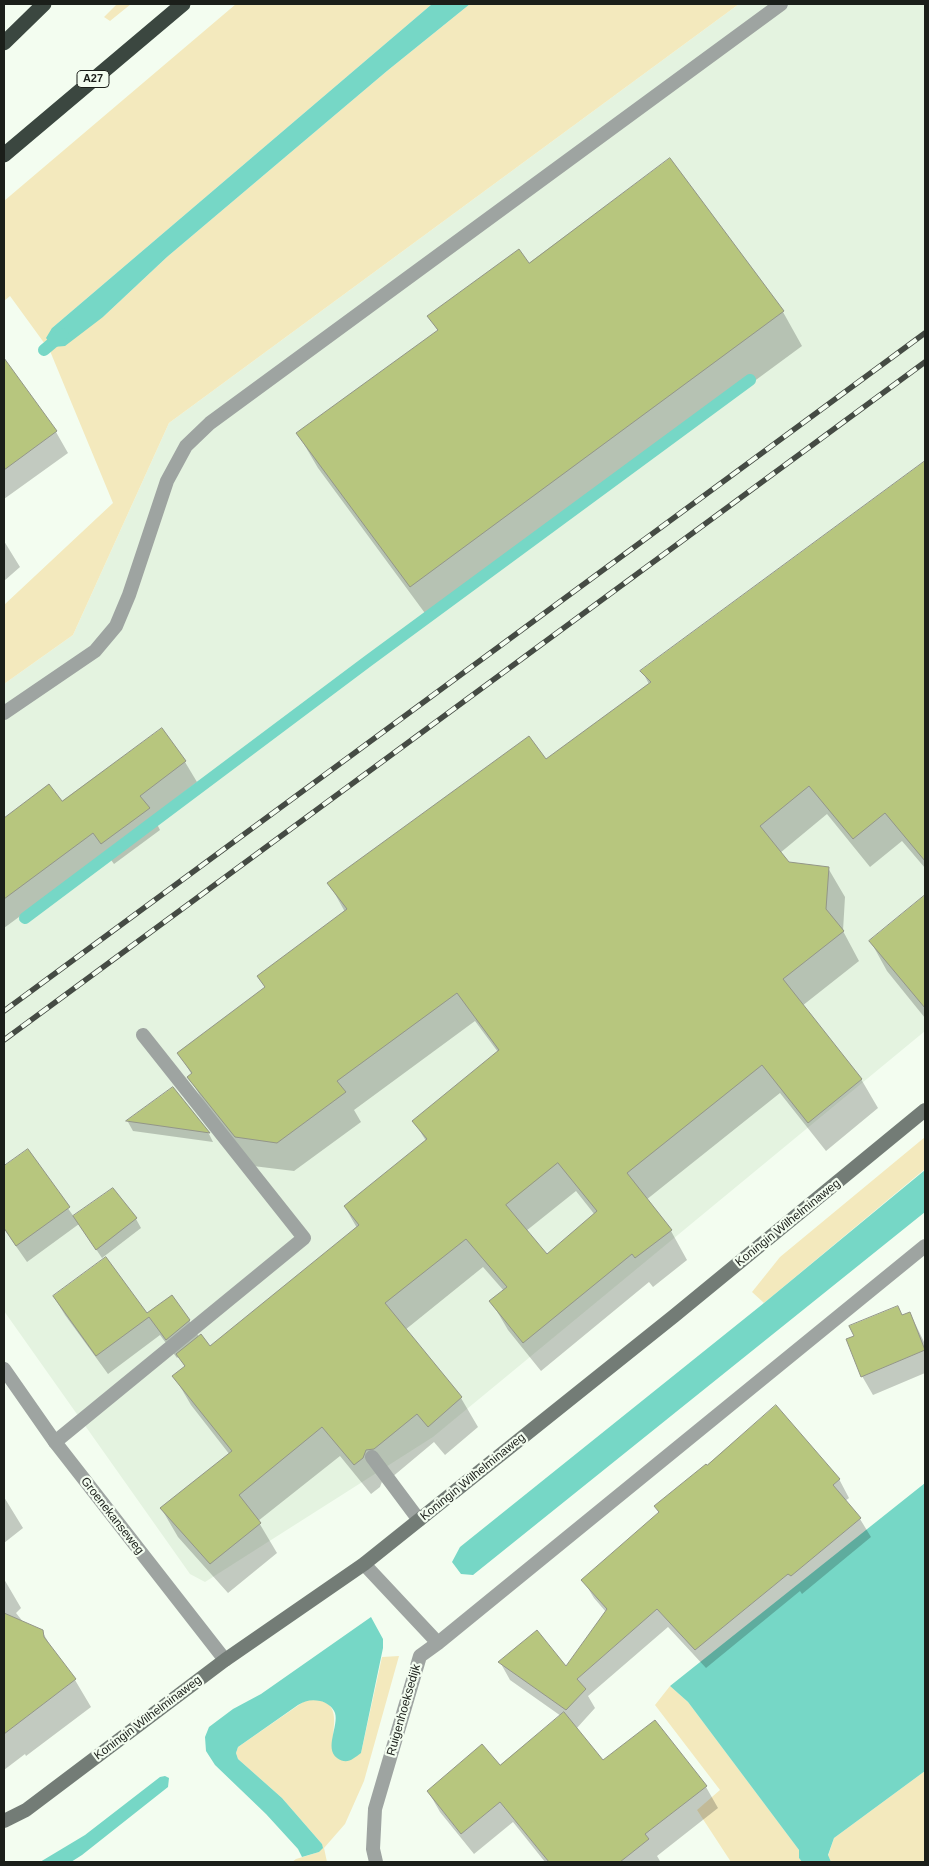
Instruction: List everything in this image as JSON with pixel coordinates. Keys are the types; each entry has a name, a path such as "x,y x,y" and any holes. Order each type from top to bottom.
{"highway":[{"path":"4,43 44,4"},
{"name":"A27","path":"4,155 183,4"}],"main road":[{"name":"Koningin Wilhelminaweg","path":"4,1821 26,1810 225,1660 364,1564 674,1316 925,1110"}],"street":[{"path":"4,713 95,650 116,626 129,595 167,481 186,446 192,440 226,412 781,4"},
{"path":"55,1442 304,1238 143,1035"},
{"path":"364,1564 438,1643 925,1246"},
{"name":"Groenekanseweg","path":"4,1369 55,1442 225,1660"},
{"path":"372,1457 419,1520"},
{"name":"Ruigenhoeksedijk","path":"376,1862 373,1849 375,1809 420,1656 438,1643"}],"shaded area":[{"path":"117,4 131,4 110,21 104,17"},
{"path":"236,4 432,4 52,328 103,317 167,257 387,71 470,4 739,4 169,423 73,635 4,684 4,605 113,503 50,351 10,296 4,301 4,201"},
{"path":"739,4 925,4 925,1031 433,1437 205,1582 190,1574 4,1311 4,684 73,635 169,423"},
{"path":"925,1137 925,1169 764,1303 752,1292 780,1257"},
{"path":"399,1656 364,1781 345,1824 324,1848 327,1862 292,1862 319,1852 322,1844 282,1798 238,1759 236,1753 238,1747 306,1700 318,1700 326,1702 333,1712 332,1746 361,1753 382,1657"},
{"path":"670,1686 688,1702 799,1850 799,1858 802,1862 731,1862 697,1810 720,1790 655,1705"},
{"path":"925,1771 925,1862 831,1862 828,1856 834,1838"}],"water":[{"path":"432,4 470,4 387,71 167,257 103,317 65,346 53,347 46,338 52,328"},
{"path":"925,1170 925,1212 473,1575 461,1574 452,1562 460,1547 764,1303"},
{"path":"925,1483 925,1771 834,1838 828,1855 831,1862 802,1862 799,1858 799,1850 688,1702 670,1686"},
{"path":"371,1617 383,1639 383,1648 361,1753 347,1761 337,1758 333,1754 332,1743 335,1713 327,1704 314,1700 298,1705 238,1747 236,1753 238,1759 282,1798 322,1844 323,1848 319,1852 302,1857 298,1849 266,1814 215,1765 206,1751 205,1737 209,1727 233,1709 261,1694"},
{"path":"165,1776 169,1778 168,1787 82,1855 71,1862 40,1862 85,1835 160,1777"}],"building":[{"path":"670,158 784,311 410,587 296,433 438,330 427,316 519,249 529,263"},
{"path":"4,358 57,431 4,470"},
{"path":"925,461 925,861 885,813 853,839 809,786 760,826 789,862 829,867 826,909 844,931 783,979 862,1079 808,1123 762,1065 627,1173 672,1230 635,1258 632,1254 523,1343 489,1301 507,1287 466,1239 385,1303 462,1397 428,1427 417,1414 374,1449 366,1450 363,1458 354,1465 322,1427 239,1495 261,1523 210,1564 160,1508 232,1451 172,1376 185,1366 176,1354 201,1334 210,1346 359,1225 344,1206 427,1139 412,1121 499,1050 457,993 337,1081 346,1092 277,1143 235,1137 187,1077 192,1073 177,1053 265,987 257,976 347,909 327,883 529,736 546,759 651,682 640,671","holes":["558,1163 597,1211 547,1254 506,1205"]},
{"path":"162,728 186,761 140,796 150,808 101,844 93,833 4,899 4,818 49,784 62,801"},
{"path":"925,895 925,1008 869,941"},
{"path":"173,1087 210,1133 126,1121"},
{"path":"28,1149 70,1207 16,1246 4,1228 4,1166"},
{"path":"113,1188 137,1218 96,1250 73,1216"},
{"path":"106,1257 147,1313 172,1295 190,1320 166,1340 149,1317 96,1356 53,1296"},
{"path":"898,1306 902,1315 910,1312 925,1350 861,1377 846,1339 854,1336 849,1326"},
{"path":"776,1405 840,1479 833,1485 861,1518 791,1576 788,1574 695,1650 657,1609 577,1679 586,1689 566,1710 498,1662 537,1630 566,1666 607,1609 581,1580 659,1512 654,1506 707,1465"},
{"path":"4,1613 43,1630 44,1637 76,1679 4,1734"},
{"path":"564,1712 603,1760 655,1720 707,1786 645,1834 649,1839 620,1862 549,1862 500,1802 461,1834 427,1791 482,1744 500,1765"}],"waterway":[{"path":"44,350 63,334"},
{"path":"25,918 368,661 750,380"}],"railway":[{"path":"4,1011 925,333"},
{"path":"4,1040 925,362"}]}
